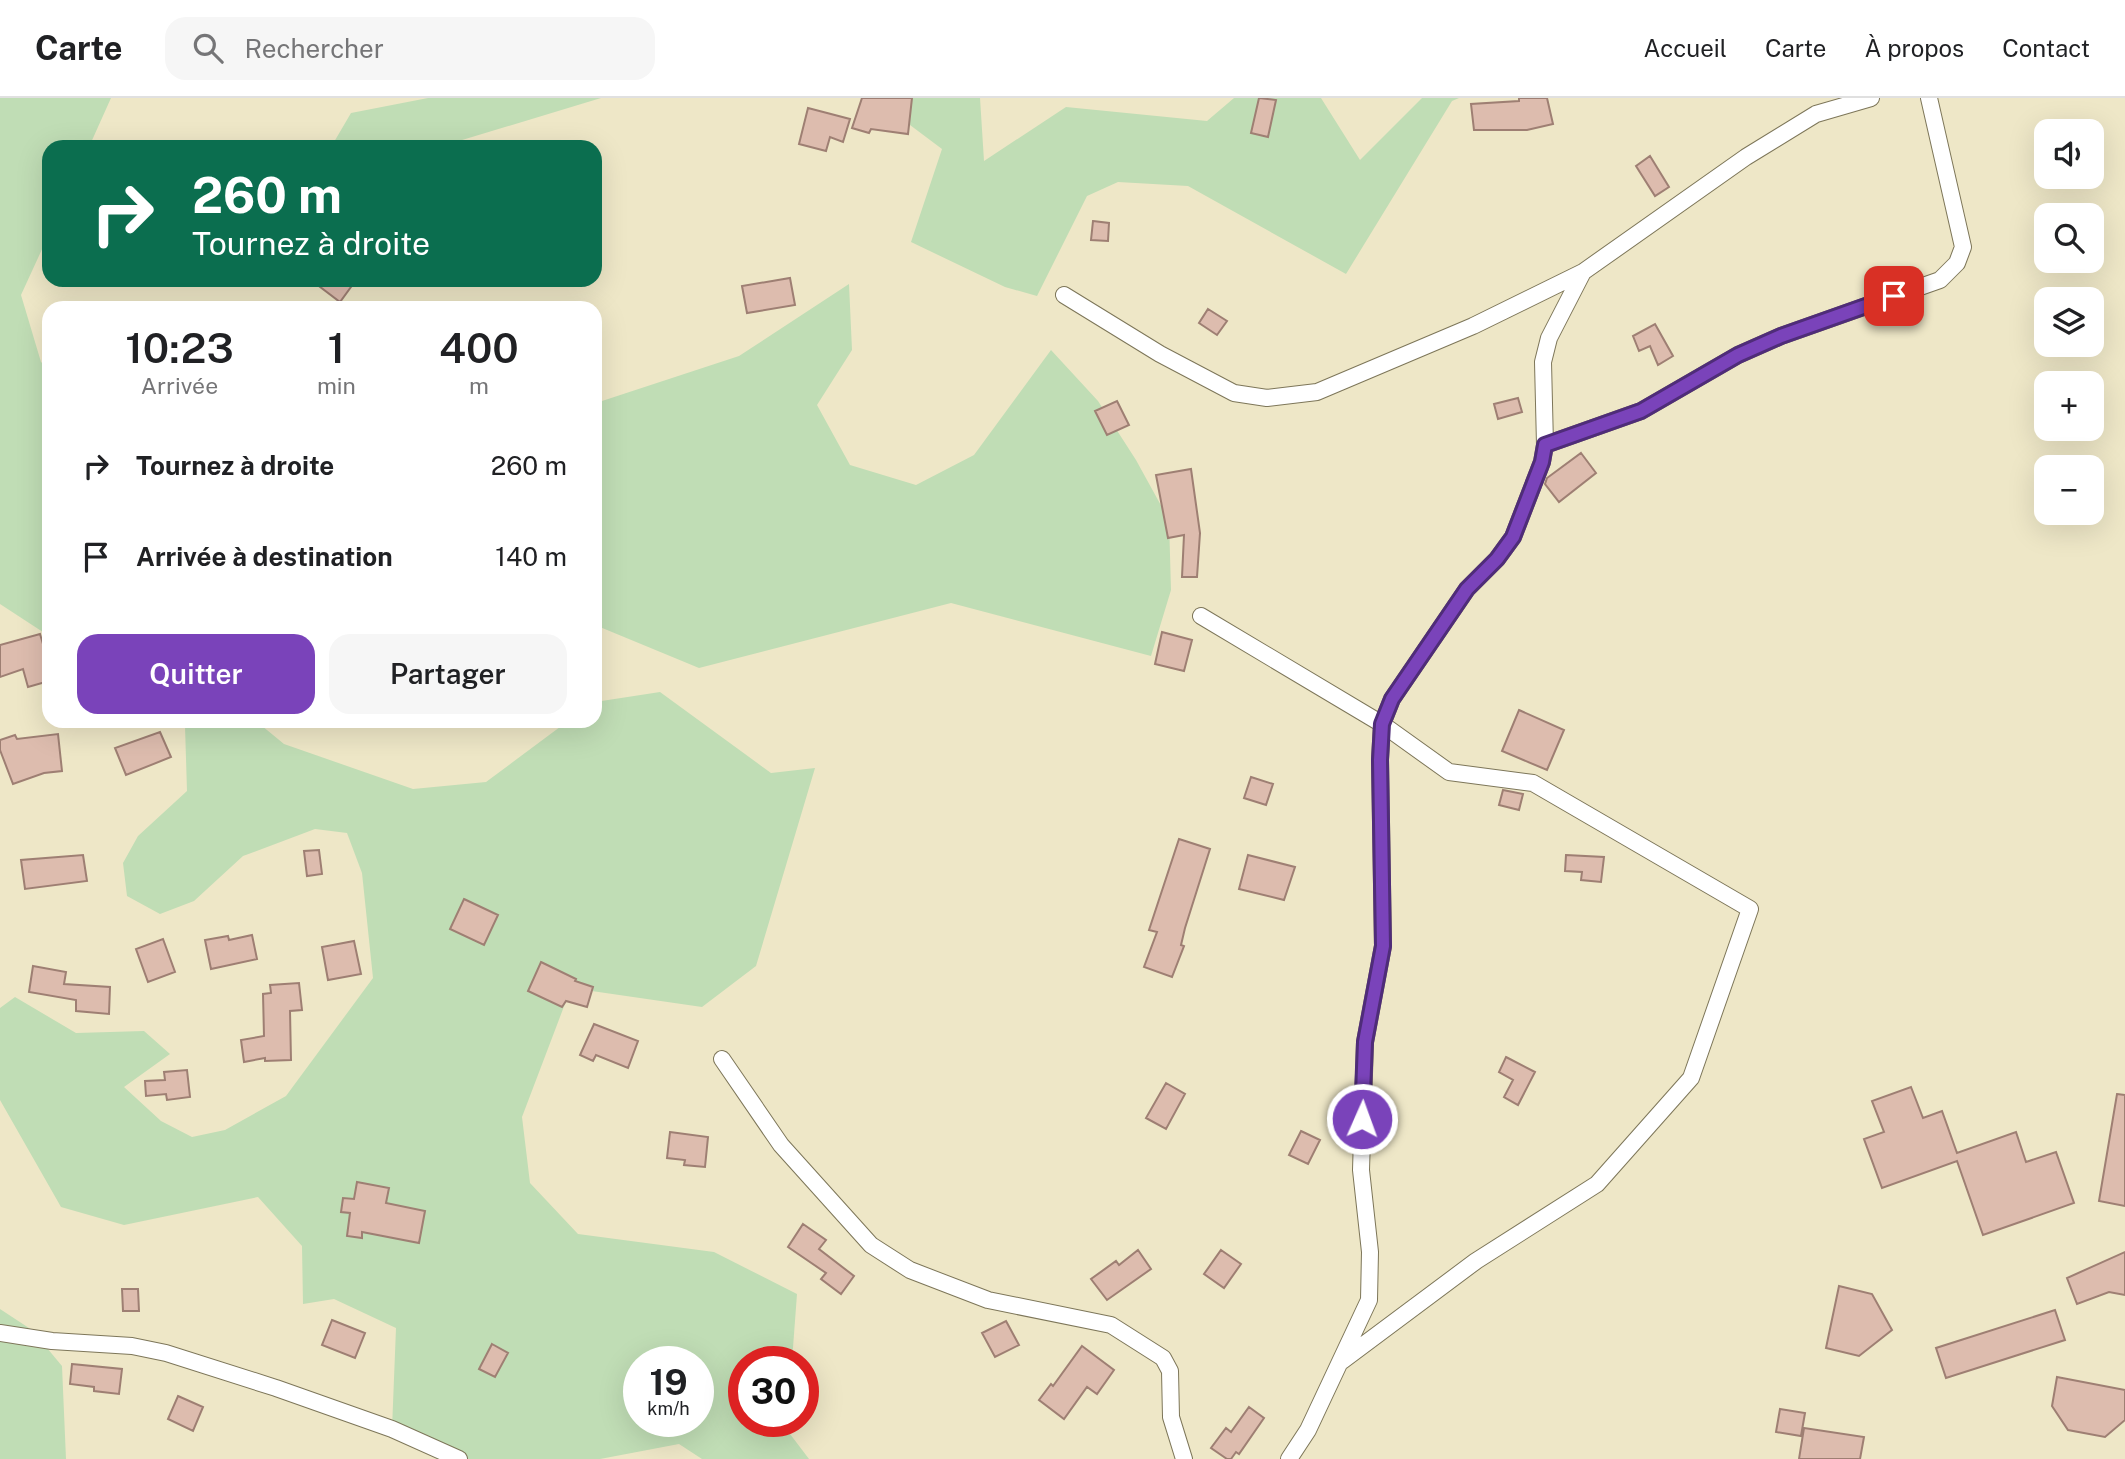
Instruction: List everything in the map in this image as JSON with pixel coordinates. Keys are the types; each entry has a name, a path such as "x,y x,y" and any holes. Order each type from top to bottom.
{"street":[{"path":"1064,295 1160,354 1234,393 1267,398 1317,393 1473,326 1583,272 1745,157 1816,114 1871,98"},
{"path":"1545,445 1641,411 1738,355 1781,336 1940,280 1957,263 1963,247 1929,98"},
{"path":"1289,1459 1307,1430 1369,1300 1370,1252 1361,1170 1365,1042 1383,946 1380,760 1382,724 1392,699 1467,589 1497,559 1513,537 1542,462 1545,445 1543,362 1549,338 1583,272"},
{"path":"1201,616 1382,724 1448,772 1533,783 1750,909 1690,1077 1597,1184 1476,1261 1339,1364"},
{"path":"722,1059 781,1145 871,1245 911,1270 988,1300 1111,1325 1163,1358 1170,1371 1171,1417 1184,1459"},
{"path":"0,1333 51,1341 132,1346 166,1353 392,1429 458,1459"}],"green space":[{"path":"0,98 111,98 92,140 42,140 42,249 21,295 42,363 42,631 0,604"},
{"path":"428,98 601,98 462,140 335,140 351,113"},
{"path":"874,98 980,98 984,161 1066,107 1207,121 1234,98 1321,98 1360,160 1422,98 1459,98 1452,101 1346,274 1188,186 1118,182 1087,196 1037,296 1005,287 911,242 942,149"},
{"path":"849,284 852,350 817,405 850,465 916,485 974,455 1051,350 1098,401 1136,460 1169,520 1171,590 1151,656 951,603 699,668 602,628 602,401 739,356"},
{"path":"660,692 771,773 815,768 756,966 702,1007 571,988 522,1117 530,1183 578,1234 714,1252 797,1294 793,1346 728,1346 728,1437 792,1437 809,1459 702,1459 679,1444 600,1459 459,1459 392,1429 396,1328 334,1299 303,1304 302,1246 258,1197 124,1225 61,1207 0,1100 0,1008 15,997 76,1033 144,1031 170,1054 124,1087 161,1121 192,1137 225,1130 286,1096 373,978 362,873 347,833 315,829 243,856 194,901 160,914 127,896 123,863 138,836 187,791 185,728 265,728 284,744 413,789 486,782 559,728 602,728 602,701"},
{"path":"0,1309 32,1330 62,1366 66,1459 0,1459"}],"building":[{"path":"862,98 912,98 908,134 871,129 869,133 852,128"},
{"path":"1259,98 1276,100 1268,137 1251,133"},
{"path":"1519,98 1547,98 1553,124 1527,130 1474,130 1471,104 1519,101"},
{"path":"808,108 850,119 843,142 830,137 826,151 799,144"},
{"path":"1650,156 1669,187 1655,196 1636,166"},
{"path":"1093,221 1109,223 1108,241 1091,240"},
{"path":"790,278 795,305 747,313 742,286"},
{"path":"320,287 351,287 339,301"},
{"path":"1208,309 1227,321 1217,335 1199,323"},
{"path":"1655,324 1673,356 1658,365 1650,346 1639,351 1633,336"},
{"path":"1518,398 1522,412 1498,419 1494,404"},
{"path":"1117,401 1129,425 1107,435 1095,411"},
{"path":"1581,453 1596,473 1559,502 1545,484 1547,478"},
{"path":"1191,469 1200,533 1197,577 1182,577 1184,535 1168,538 1156,475"},
{"path":"1162,632 1192,640 1184,671 1155,664"},
{"path":"40,634 42,683 28,687 23,669 0,677 0,645"},
{"path":"1519,710 1564,730 1547,770 1502,751"},
{"path":"160,732 171,757 126,775 115,748"},
{"path":"58,734 62,771 44,773 13,784 0,750 0,740 15,735 17,739"},
{"path":"1251,777 1273,784 1266,805 1244,798"},
{"path":"1503,790 1523,794 1519,810 1499,805"},
{"path":"1179,839 1210,849 1185,928 1181,945 1184,946 1172,977 1144,967 1157,932 1149,930"},
{"path":"319,850 322,874 307,876 304,851"},
{"path":"83,855 87,881 25,889 21,860"},
{"path":"1248,855 1295,867 1284,900 1239,889"},
{"path":"1566,855 1604,857 1601,882 1581,880 1582,872 1565,871"},
{"path":"464,899 498,915 484,945 450,929"},
{"path":"252,935 257,959 211,969 205,940 228,936 229,940"},
{"path":"163,939 175,972 148,982 136,949"},
{"path":"354,941 361,974 328,980 322,947"},
{"path":"541,962 576,979 575,981 593,987 587,1007 566,1001 562,1007 528,991"},
{"path":"33,966 66,972 64,984 110,987 109,1014 76,1011 76,1000 29,992"},
{"path":"299,983 302,1010 290,1011 291,1060 265,1061 265,1058 244,1062 241,1040 264,1036 263,994 271,993 270,985"},
{"path":"594,1024 638,1041 628,1068 596,1055 593,1061 580,1055"},
{"path":"1506,1057 1535,1072 1518,1105 1504,1097 1513,1080 1499,1072"},
{"path":"187,1070 190,1097 167,1100 166,1094 146,1096 145,1081 165,1080 164,1072"},
{"path":"1166,1083 1185,1094 1166,1129 1146,1118"},
{"path":"1911,1087 1923,1118 1942,1111 1957,1153 2016,1132 2026,1162 2056,1152 2074,1203 1983,1235 1957,1161 1882,1188 1864,1139 1884,1132 1872,1101"},
{"path":"2117,1094 2125,1095 2125,1206 2099,1201"},
{"path":"1301,1131 1320,1140 1308,1164 1289,1155"},
{"path":"670,1132 708,1137 705,1167 684,1165 685,1160 667,1158"},
{"path":"357,1182 389,1188 386,1203 425,1211 419,1243 362,1232 362,1238 347,1236 350,1213 341,1212 343,1198 354,1199"},
{"path":"803,1224 826,1240 819,1249 854,1276 841,1294 821,1279 826,1273 788,1247"},
{"path":"1138,1250 1151,1269 1107,1300 1091,1279 1116,1261 1119,1265"},
{"path":"1221,1250 1241,1264 1224,1288 1204,1274"},
{"path":"2125,1252 2125,1295 2109,1292 2077,1304 2067,1278"},
{"path":"1839,1286 1872,1294 1892,1330 1859,1356 1826,1348"},
{"path":"122,1289 138,1289 139,1311 123,1311"},
{"path":"2055,1310 2065,1340 1946,1378 1936,1348"},
{"path":"332,1320 365,1333 355,1358 322,1345"},
{"path":"1006,1321 1019,1345 995,1357 982,1333"},
{"path":"492,1344 508,1353 495,1377 479,1369"},
{"path":"1082,1346 1114,1370 1097,1394 1087,1387 1064,1419 1039,1400 1051,1384 1053,1386"},
{"path":"72,1364 122,1369 119,1394 70,1384"},
{"path":"2057,1377 2125,1390 2125,1420 2105,1437 2068,1430 2052,1406"},
{"path":"178,1396 203,1407 193,1431 168,1419"},
{"path":"1249,1407 1264,1418 1239,1454 1236,1452 1231,1459 1227,1459 1211,1448 1226,1428 1231,1432"},
{"path":"1780,1409 1805,1413 1801,1436 1776,1432"},
{"path":"1804,1428 1864,1437 1860,1459 1799,1459"}],"route":[{"path":"1362,1119 1365,1042 1383,946 1380,760 1382,724 1392,699 1467,589 1497,559 1513,537 1542,462 1545,445 1641,411 1738,355 1781,336 1894,296"}]}
